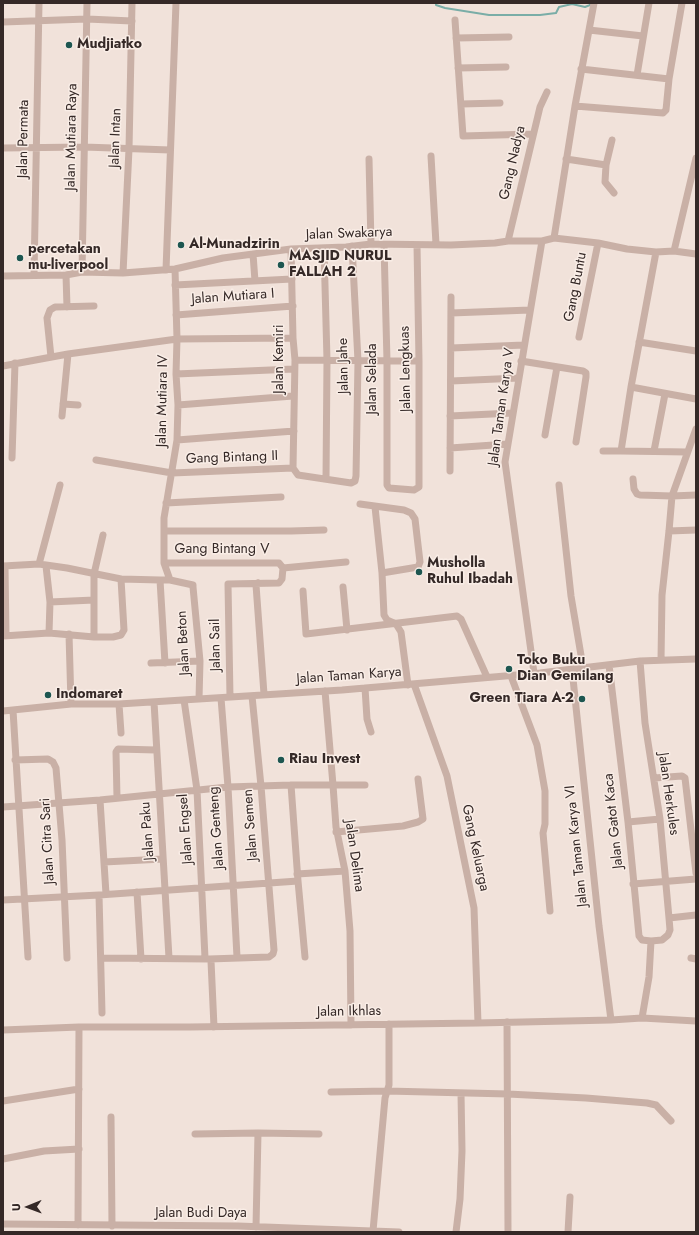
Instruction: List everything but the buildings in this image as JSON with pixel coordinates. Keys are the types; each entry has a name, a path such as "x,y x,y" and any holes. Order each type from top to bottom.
{"street":[{"name":"Jalan Permata","path":"34,275 39,3"},
{"name":"Jalan Mutiara Raya","path":"82,272 87,3"},
{"name":"Jalan Intan","path":"123,273 129,149 132,3"},
{"path":"166,270 176,3"},
{"path":"554,238 574,106 594,3"},
{"path":"637,75 649,4 640,3"},
{"path":"574,106 663,113 666,110 669,79 682,3"},
{"path":"3,22 39,22 87,19 132,21"},
{"path":"455,20 463,136 533,134"},
{"path":"589,30 643,36"},
{"path":"456,38 509,37"},
{"path":"458,68 506,67"},
{"path":"581,69 669,79"},
{"name":"Gang Nadya","path":"508,241 533,134 540,107 546,92"},
{"path":"460,104 500,103"},
{"path":"612,140 606,165 605,182 614,194"},
{"path":"3,148 84,147 170,150"},
{"path":"431,156 436,244"},
{"path":"674,251 696,158"},
{"path":"369,159 371,244"},
{"path":"566,159 606,165"},
{"name":"Jalan Swakarya","path":"3,276 66,275 82,272 123,273 166,270 223,258 291,249 371,244 495,244 508,241 542,240 554,238 598,242 627,249 656,252 674,251 696,254"},
{"name":"Jalan Taman Karya V","path":"534,673 505,475 505,462 542,240"},
{"name":"Gang Buntu","path":"580,337 598,242"},
{"name":"Jalan Selada","path":"384,245 387,361 387,485 389,488 414,490"},
{"name":"Jalan Lengkuas","path":"414,490 419,487 417,245"},
{"name":"Jalan Jahe","path":"326,479 351,483 355,481 356,476 358,361 352,246"},
{"path":"293,468 298,475 326,479 327,360 324,248"},
{"name":"Jalan Kemiri","path":"291,249 293,338 295,360 293,396 293,468"},
{"path":"621,451 631,387 656,252"},
{"path":"253,254 255,281"},
{"name":"Jalan Mutiara IV","path":"170,580 164,563 164,518 177,440 178,406 176,374 177,339 175,269"},
{"path":"66,275 66,307"},
{"path":"175,285 292,279"},
{"path":"450,471 451,297"},
{"path":"51,357 47,318 50,310 55,307 94,306"},
{"name":"Jalan Mutiara I","path":"176,315 293,306"},
{"path":"451,313 530,310"},
{"path":"3,366 68,354 177,339 293,338"},
{"path":"639,342 696,351"},
{"path":"451,348 524,345"},
{"path":"62,416 68,354"},
{"path":"295,360 419,361"},
{"path":"521,361 584,371 586,373 576,442"},
{"path":"12,458 15,364"},
{"path":"545,435 557,367"},
{"path":"176,374 294,369"},
{"path":"451,381 519,378"},
{"path":"631,387 696,399"},
{"path":"654,451 665,394"},
{"path":"178,406 293,396"},
{"path":"63,404 78,405"},
{"path":"450,416 513,413"},
{"path":"661,660 662,595 672,496 696,429"},
{"path":"177,440 294,431"},
{"path":"450,448 508,444"},
{"path":"603,451 687,452"},
{"name":"Gang Bintang II","path":"96,460 172,473 293,468"},
{"path":"634,479 634,489 637,494 640,495 696,495"},
{"path":"39,564 60,485"},
{"path":"559,485 571,596 583,667"},
{"path":"166,503 281,497"},
{"path":"360,504 404,510 411,513 415,518 420,562 418,567 382,573"},
{"path":"375,507 382,573 384,615 387,620 396,624"},
{"path":"165,531 324,530"},
{"path":"669,531 696,530"},
{"path":"94,637 94,574 103,535"},
{"name":"Gang Bintang V","path":"164,563 281,565 346,562"},
{"path":"121,579 124,630 121,635 94,637 69,634 4,636 4,566 39,564 121,579 170,580"},
{"path":"264,694 256,586 258,583 279,583 282,579 281,565"},
{"path":"46,566 50,602 49,634"},
{"path":"160,580 165,663"},
{"name":"Jalan Beton","path":"170,580 193,585 200,661 199,699"},
{"name":"Jalan Sail","path":"230,697 228,584 258,583"},
{"path":"343,587 347,630"},
{"path":"303,591 306,634 457,616 461,619 487,677"},
{"path":"50,602 94,600"},
{"name":"Gang Keluarga","path":"396,624 401,632 411,684 448,776 474,908 478,1023"},
{"path":"69,634 71,704"},
{"name":"Jalan Taman Karya","path":"3,710 71,704 118,704 365,688 511,676 640,661 696,659"},
{"path":"151,663 200,661"},
{"name":"Jalan Herkules","path":"640,661 645,723 660,819 670,930 668,935 662,940 651,941"},
{"name":"Jalan Gatot Kaca","path":"609,665 628,822 639,936 642,940 651,941"},
{"name":"Jalan Taman Karya VI","path":"572,669 599,926 611,1020"},
{"path":"511,676 537,744 545,790 545,824 542,833 550,911"},
{"path":"365,688 367,719 371,732"},
{"name":"Jalan Delima","path":"324,691 334,785 336,832 345,871 351,956 351,1025"},
{"name":"Jalan Semen","path":"237,957 269,957 273,954 274,950 261,786 252,696"},
{"name":"Jalan Genteng","path":"221,698 228,787 237,957"},
{"name":"Jalan Engsel","path":"184,700 197,790 207,959 211,961 214,1027"},
{"name":"Jalan Paku","path":"154,702 158,795 169,958"},
{"path":"118,704 121,733"},
{"path":"13,710 28,957"},
{"path":"118,798 116,752 118,749 156,750"},
{"name":"Jalan Citra Sari","path":"15,760 48,759 53,762 56,768 62,840 67,958"},
{"path":"654,778 674,776 684,777 696,873"},
{"path":"336,832 403,826 423,819 418,779"},
{"path":"291,785 305,957"},
{"path":"3,807 158,795 228,787 365,785"},
{"path":"100,800 104,862 102,1014"},
{"path":"628,822 660,819"},
{"path":"104,862 163,858"},
{"path":"3,900 234,886 268,883 345,871"},
{"path":"633,884 696,879"},
{"path":"137,892 141,959"},
{"path":"669,918 696,915"},
{"path":"642,1018 649,977 651,941"},
{"path":"102,958 207,959 237,957"},
{"name":"Jalan Ikhlas","path":"3,1030 79,1027 214,1027 478,1023 642,1018 696,1021"},
{"path":"507,1022 508,1232"},
{"path":"373,1231 385,1098 389,1085 389,1024"},
{"path":"78,1225 79,1027"},
{"path":"3,1101 79,1089"},
{"path":"331,1092 387,1091 508,1094 647,1103 656,1105 671,1121"},
{"path":"456,1232 460,1199 462,1151 460,1093"},
{"path":"111,1117 111,1228"},
{"path":"256,1227 258,1133"},
{"path":"195,1134 319,1134"},
{"path":"3,1159 44,1151 79,1149"},
{"path":"568,1232 570,1197"},
{"name":"Jalan Budi Daya","path":"3,1224 36,1228 78,1225 111,1228 154,1229 238,1229 256,1227 399,1232"}],"waterway":[{"path":"436,3 436,5 445,8 489,15 540,15 556,13 559,7 572,4 585,7 590,5 590,3"}],"place":[{"name":"Mudjiatko","path":"69,45"},
{"name":"Al-Munadzirin","path":"181,245"},
{"name":"percetakan mu-liverpool","path":"20,258"},
{"name":"MASJID NURUL FALLAH 2","path":"281,265"},
{"name":"Musholla Ruhul Ibadah","path":"419,572"},
{"name":"Toko Buku Dian Gemilang","path":"509,669"},
{"name":"Indomaret","path":"48,695"},
{"name":"Green Tiara A-2","path":"582,699"},
{"name":"Riau Invest","path":"281,760"}]}
